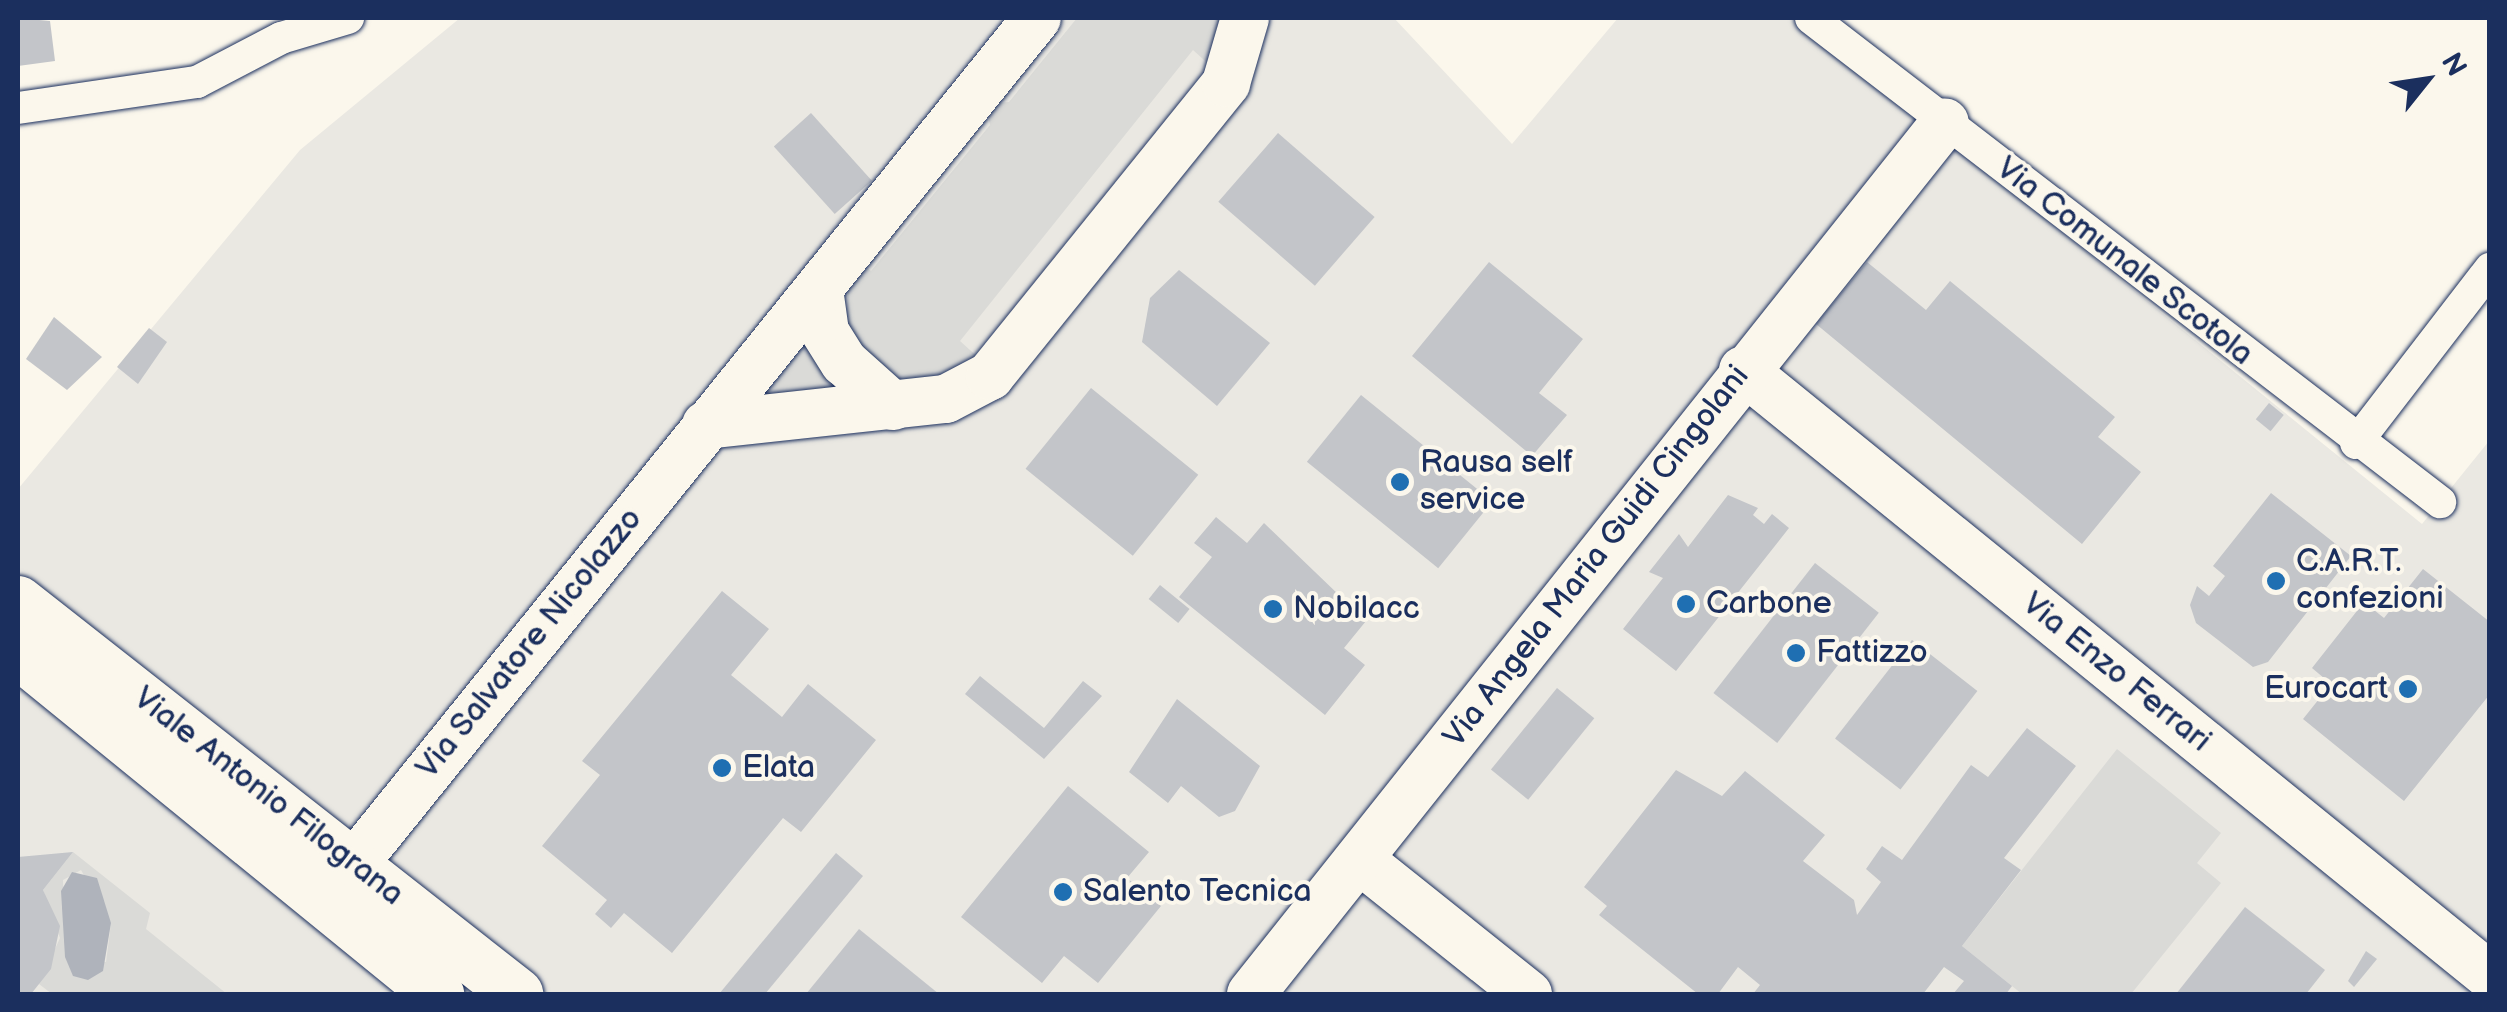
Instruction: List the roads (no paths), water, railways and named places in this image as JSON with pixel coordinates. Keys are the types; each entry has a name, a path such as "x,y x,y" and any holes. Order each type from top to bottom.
{"main road":[{"name":"Viale Antonio Filograna","path":"18,602 354,864 435,971"},
{"name":"Viale Antonio Filograna","path":"18,652 435,971 517,994"}],"street":[{"path":"18,108 197,82 281,38 348,18"},
{"name":"Via Salvatore Nicolazzo","path":"354,864 1037,18"},
{"path":"706,425 946,399 990,376 1226,83 1245,18"},
{"name":"Via Comunale Scotola","path":"1811,18 2356,444 2440,502"},
{"name":"Via Angela Maria Guidi Cingolani","path":"1251,994 1743,370 1945,122"},
{"path":"2356,444 2490,269"},
{"path":"819,289 825,332 866,388 893,406"},
{"name":"Via Enzo Ferrari","path":"1743,370 2490,976"},
{"path":"1360,860 1528,994"}],"place":[{"name":"Rausa self service","path":"1400,482"},
{"name":"C.A.R.T. confezioni","path":"2276,581"},
{"name":"Carbone","path":"1686,604"},
{"name":"Nobilacc","path":"1273,609"},
{"name":"Fattizzo","path":"1796,653"},
{"name":"Eurocart","path":"2408,689"},
{"name":"Elata","path":"722,768"},
{"name":"Salento Tecnica","path":"1063,892"}]}
